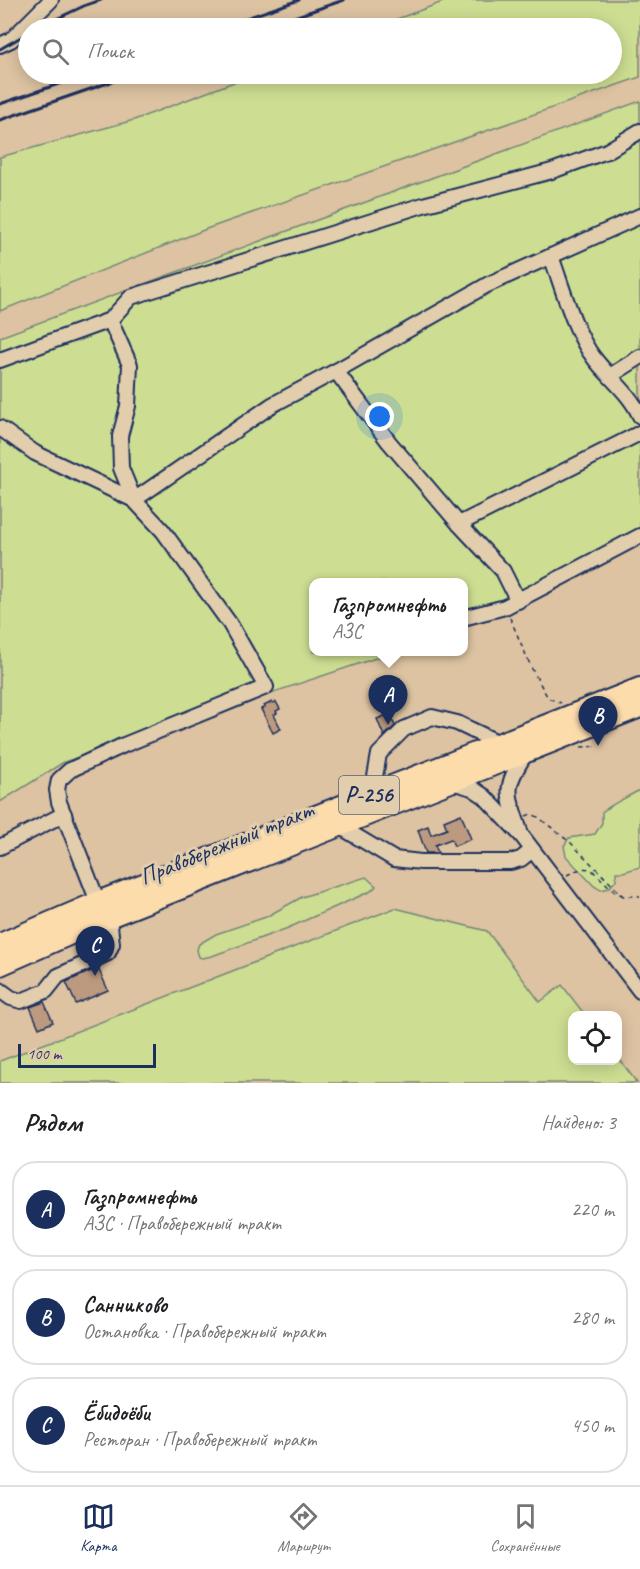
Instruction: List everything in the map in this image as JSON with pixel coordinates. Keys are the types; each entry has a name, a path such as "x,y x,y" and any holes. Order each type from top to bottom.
{"highway":[{"name":"Правобережный тракт","path":"0,965 32,940 372,794 640,688"},
{"name":"Правобережный тракт","path":"103,910 339,826 640,707"},
{"path":"0,943 32,940"}],"street":[{"path":"33,18 51,0"},
{"path":"0,45 11,40 18,33"},
{"path":"0,360 110,320 131,297 423,205 552,171 607,151 640,130"},
{"path":"134,500 272,405 487,285 640,216"},
{"path":"551,256 578,330 593,358 639,410"},
{"path":"0,990 11,998 21,1001 46,991 58,976 108,953 112,944 103,910 59,802 57,790 59,780 70,770 124,745 266,687 230,624 163,531 134,500 121,468 120,436 128,406 130,365 110,320"},
{"path":"610,376 640,357"},
{"path":"336,371 389,442 459,524 503,571 518,601"},
{"path":"0,428 34,453 134,500"},
{"path":"459,524 640,433"},
{"path":"468,617 505,607 518,601 640,536"},
{"path":"372,794 379,754 404,729 432,717 457,723 499,743"},
{"path":"522,836 509,796 514,772 526,753"},
{"path":"452,782 472,788 484,796 522,836 640,991"},
{"path":"0,847 64,814"},
{"path":"339,826 394,859 421,862 510,862 521,859 532,850"}],"path":[{"path":"505,607 532,669 548,698 562,704"},
{"path":"579,747 598,746"},
{"path":"516,818 531,814 538,817 571,843 623,896"},
{"path":"559,884 566,875 582,868 588,868 615,892 623,896 640,896"}],"green space":[{"path":"448,0 640,0 640,77 622,83 622,18 400,18"},
{"path":"229,84 620,84 209,228 0,311 0,157 134,120"},
{"path":"640,101 640,542 527,604 468,625 468,578 309,578 309,656 382,656 64,762 0,802 0,337"},
{"path":"640,791 640,867 616,872 616,880 609,888 601,890 594,886 566,856 564,846 569,838 595,834 602,823 602,812"},
{"path":"366,877 376,886 371,891 288,928 212,956 199,957 197,950 199,944 216,934 266,917 302,897"},
{"path":"395,908 487,931 540,1002 562,985 582,1011 568,1011 568,1065 622,1065 622,1062 637,1083 0,1083 0,1061"}],"building":[{"path":"276,702 280,709 274,715 281,729 273,733 261,709"},
{"path":"390,714 395,726 384,736 377,719"},
{"path":"461,814 471,839 454,846 451,839 435,845 438,853 426,853 418,830 428,826 431,835 447,829 444,821"},
{"path":"98,968 108,990 76,1004 66,982"},
{"path":"44,1002 53,1022 39,1028 30,1007"}],"railway":[{"path":"58,18 101,0"},
{"path":"246,18 299,0"},
{"path":"291,18 344,0"},
{"path":"0,49 18,39"},
{"path":"0,104 59,84"},
{"path":"0,120 105,84"}],"place":[{"name":"Газпромнефть","path":"388,725"},
{"name":"Санниково","path":"598,746"},
{"name":"Ёбидоёби","path":"95,976"}]}
